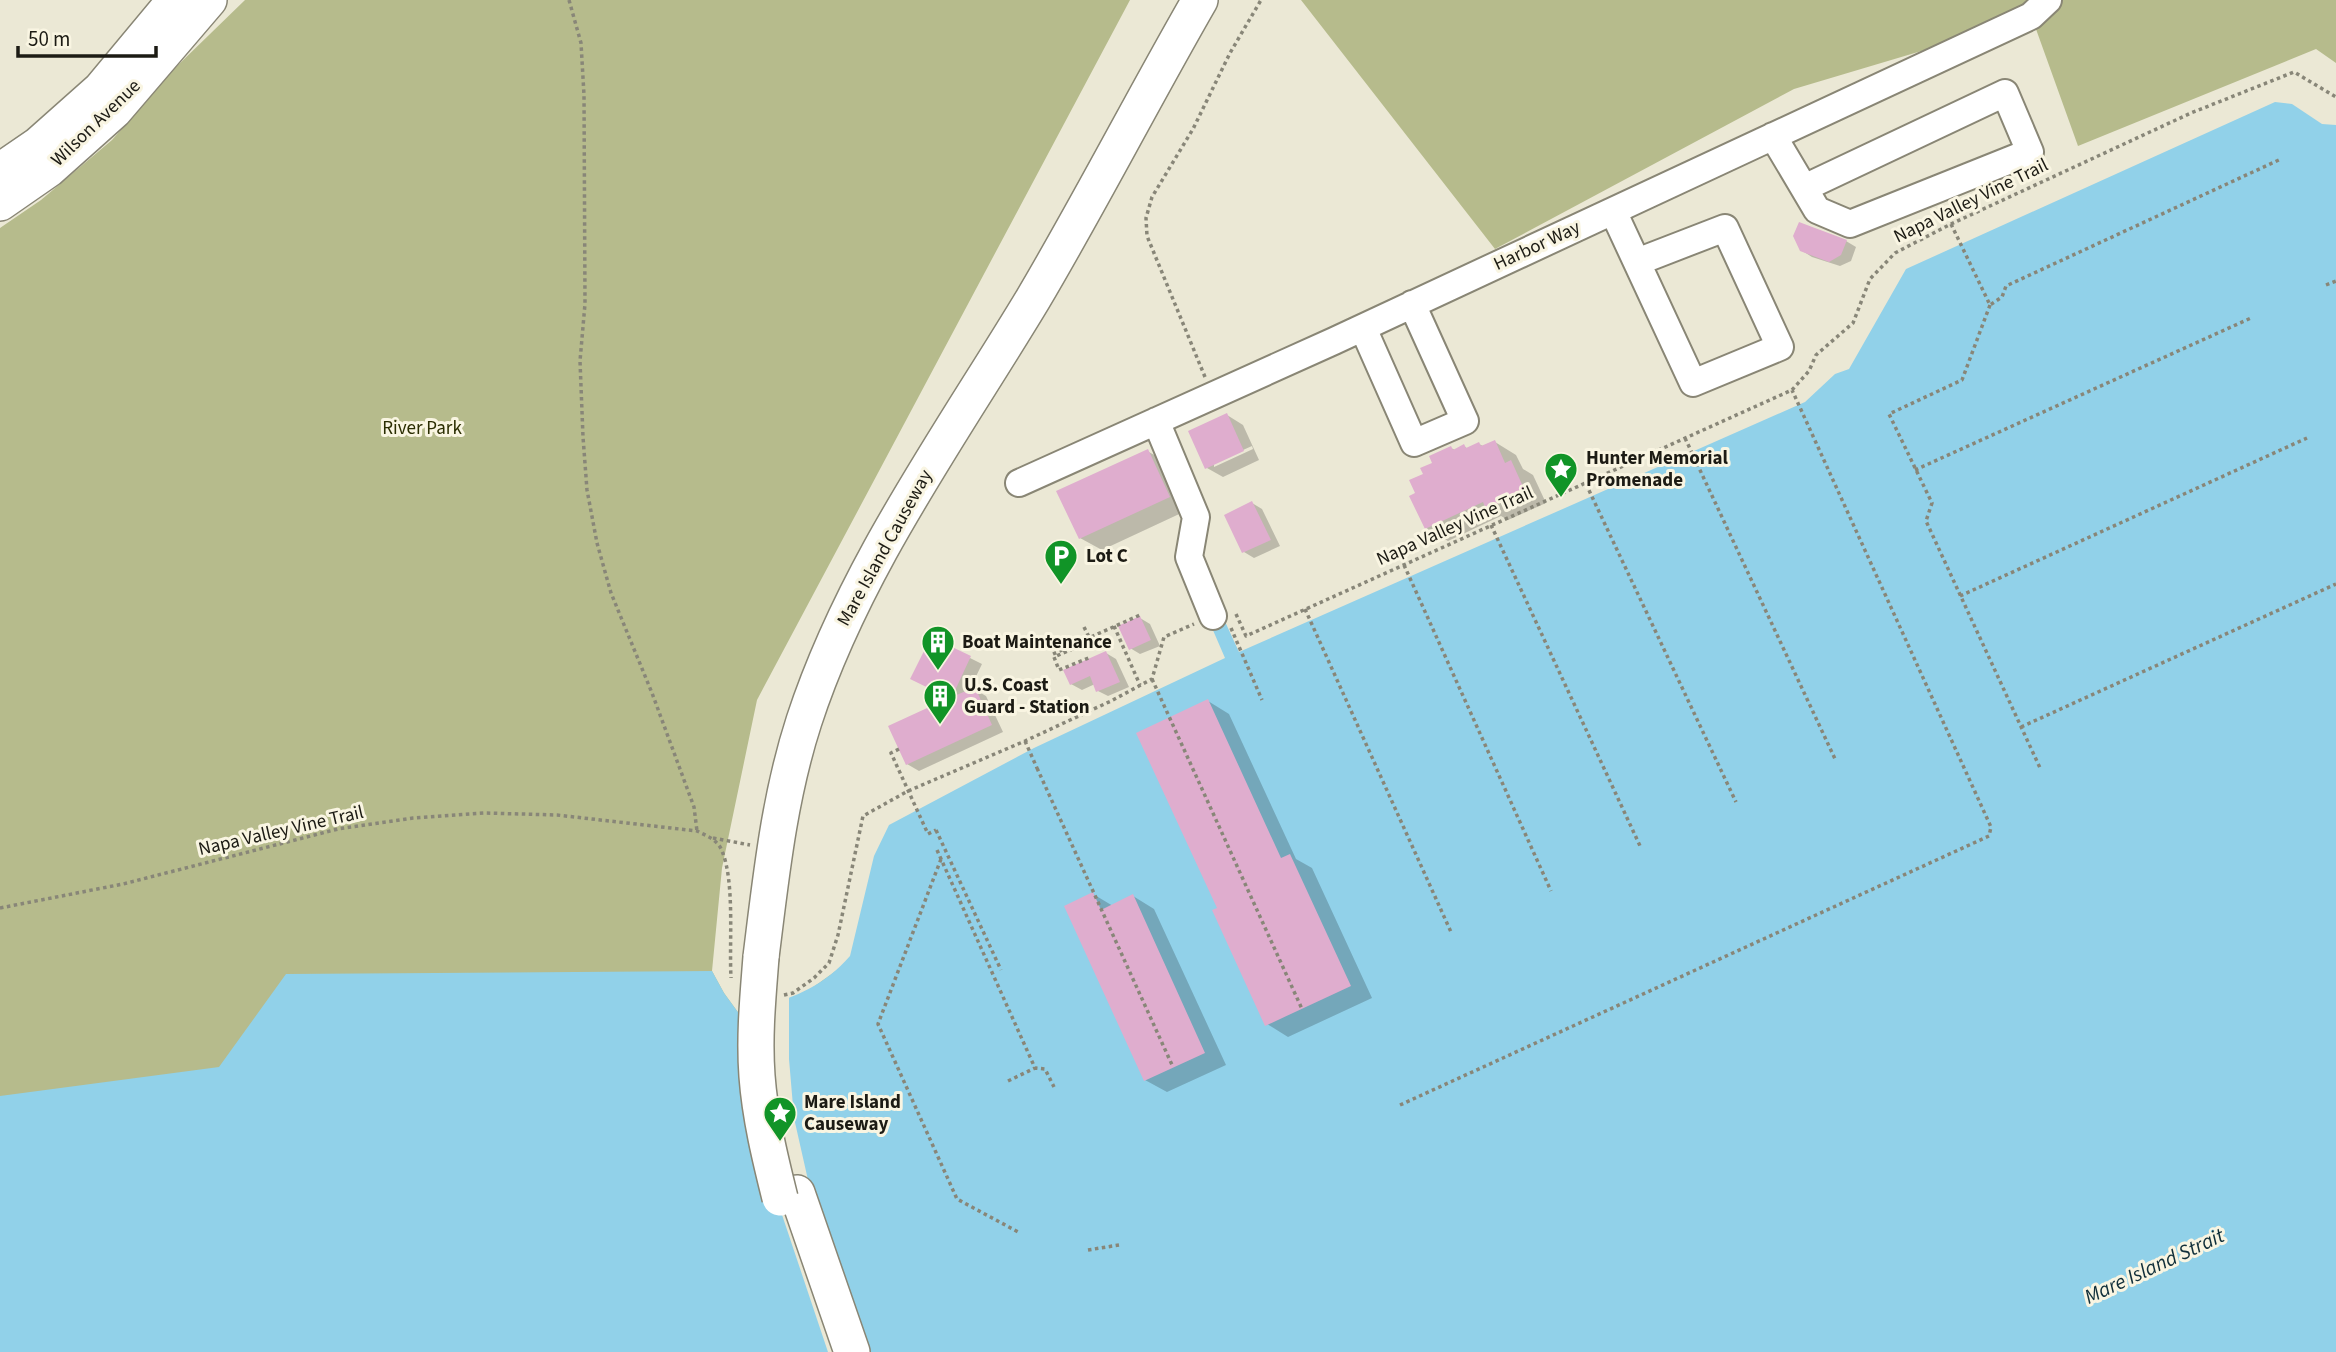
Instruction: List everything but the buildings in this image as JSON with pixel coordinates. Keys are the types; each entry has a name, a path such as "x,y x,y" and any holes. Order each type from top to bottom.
{"main road":[{"name":"Wilson Avenue","path":"0,171 37,145 100,89 175,0"},
{"name":"Wilson Avenue","path":"0,203 49,169 114,111 209,0"},
{"name":"Mare Island Causeway","path":"852,1352 797,1193 783,1135 776,1075 770,957 774,849 794,756 814,691 853,602 923,476 1033,298 1200,0"},
{"name":"Mare Island Causeway","path":"832,1352 780,1198 765,1139 756,1047 770,957 801,802 811,761 834,692 870,611 987,399 1033,298"}],"street":[{"name":"Harbor Way","path":"1019,483 1363,327 2031,16 2048,0"},
{"path":"1773,136 1817,210 1850,224 2031,152 2005,93 1804,188"},
{"path":"1613,211 1693,383 1780,347 1725,228 1637,262"},
{"path":"1363,327 1414,443 1465,421 1412,304"},
{"path":"1156,421 1196,517 1189,557 1218,613"}],"path":[{"name":"Napa Valley Vine Trail","path":"0,908 123,884 338,829 413,818 485,813 557,816 697,831 694,807 611,593 597,543 587,490 580,361 585,304 584,95 581,43 569,0"},
{"path":"1213,396 1147,236 1146,218 1153,197 1193,129 1230,53 1261,0"},
{"name":"Napa Valley Vine Trail","path":"1218,613 1233,607 1246,636 1792,390 1809,371 1816,355 1853,323 1874,274 1895,253 1951,224 2192,113 2294,72 2336,97"},
{"path":"2041,771 1926,521 1931,503 1889,414 1962,380 1990,306 2002,296 2006,286 2281,159"},
{"path":"1951,224 1990,306"},
{"path":"2326,285 2336,281"},
{"path":"1916,470 2251,317"},
{"path":"1400,1105 1989,836 1991,827 1792,390"},
{"path":"1685,438 1836,761"},
{"path":"1959,596 2307,438"},
{"path":"1585,483 1736,802"},
{"path":"1491,525 1641,848"},
{"path":"1404,565 1551,891"},
{"path":"2021,727 2336,584"},
{"path":"1305,609 1451,932"},
{"path":"1262,700 1241,651 1218,613 1164,637 1152,679 1302,1009"},
{"path":"1091,657 1059,670 1054,657 1139,615"},
{"path":"1114,626 1140,685"},
{"path":"1084,627 1090,639"},
{"path":"1053,654 1090,639"},
{"path":"829,963 838,934 863,816 908,791 1025,741 1152,679"},
{"path":"1025,741 1174,1067"},
{"path":"899,750 891,753 908,791 928,834 937,829 1001,970"},
{"path":"1037,768 1041,776"},
{"path":"711,837 774,849"},
{"path":"937,850 1035,1069"},
{"path":"941,859 878,1024 957,1199 1020,1233"},
{"path":"1008,1081 1035,1069 1045,1069 1054,1087"},
{"path":"1088,1250 1119,1245"}],"green space":[{"name":"River Park","path":"245,0 1130,0 757,700 722,868 712,971 724,993 740,1015 805,993 840,968 938,1180 0,1154 0,228 41,200 112,140 175,68"},
{"path":"1301,0 2336,0 2336,63 2316,49 2078,146 2032,18 1794,89 1495,249"}],"water":[{"name":"Mare Island Strait","path":"2275,102 2292,104 2322,124 2336,125 2336,1352 0,1352 0,1096 219,1067 286,974 712,971 740,1015 800,993 826,978 850,956 874,856 889,825 1034,748 1225,658 1209,621 1222,615 1239,652 1805,402 1835,374 1849,369 1906,269"}],"pier":[{"name":"Mare Island Causeway","path":"789,994 789,1059 794,1118 808,1180 865,1352 828,1352 765,1164 743,1010"}],"place":[{"name":"Hunter Memorial Promenade","path":"1561,499"},
{"name":"Lot C","path":"1061,586"},
{"name":"Boat Maintenance","path":"938,672"},
{"name":"U.S. Coast Guard - Station","path":"940,726"},
{"name":"Mare Island Causeway","path":"780,1143"}]}
